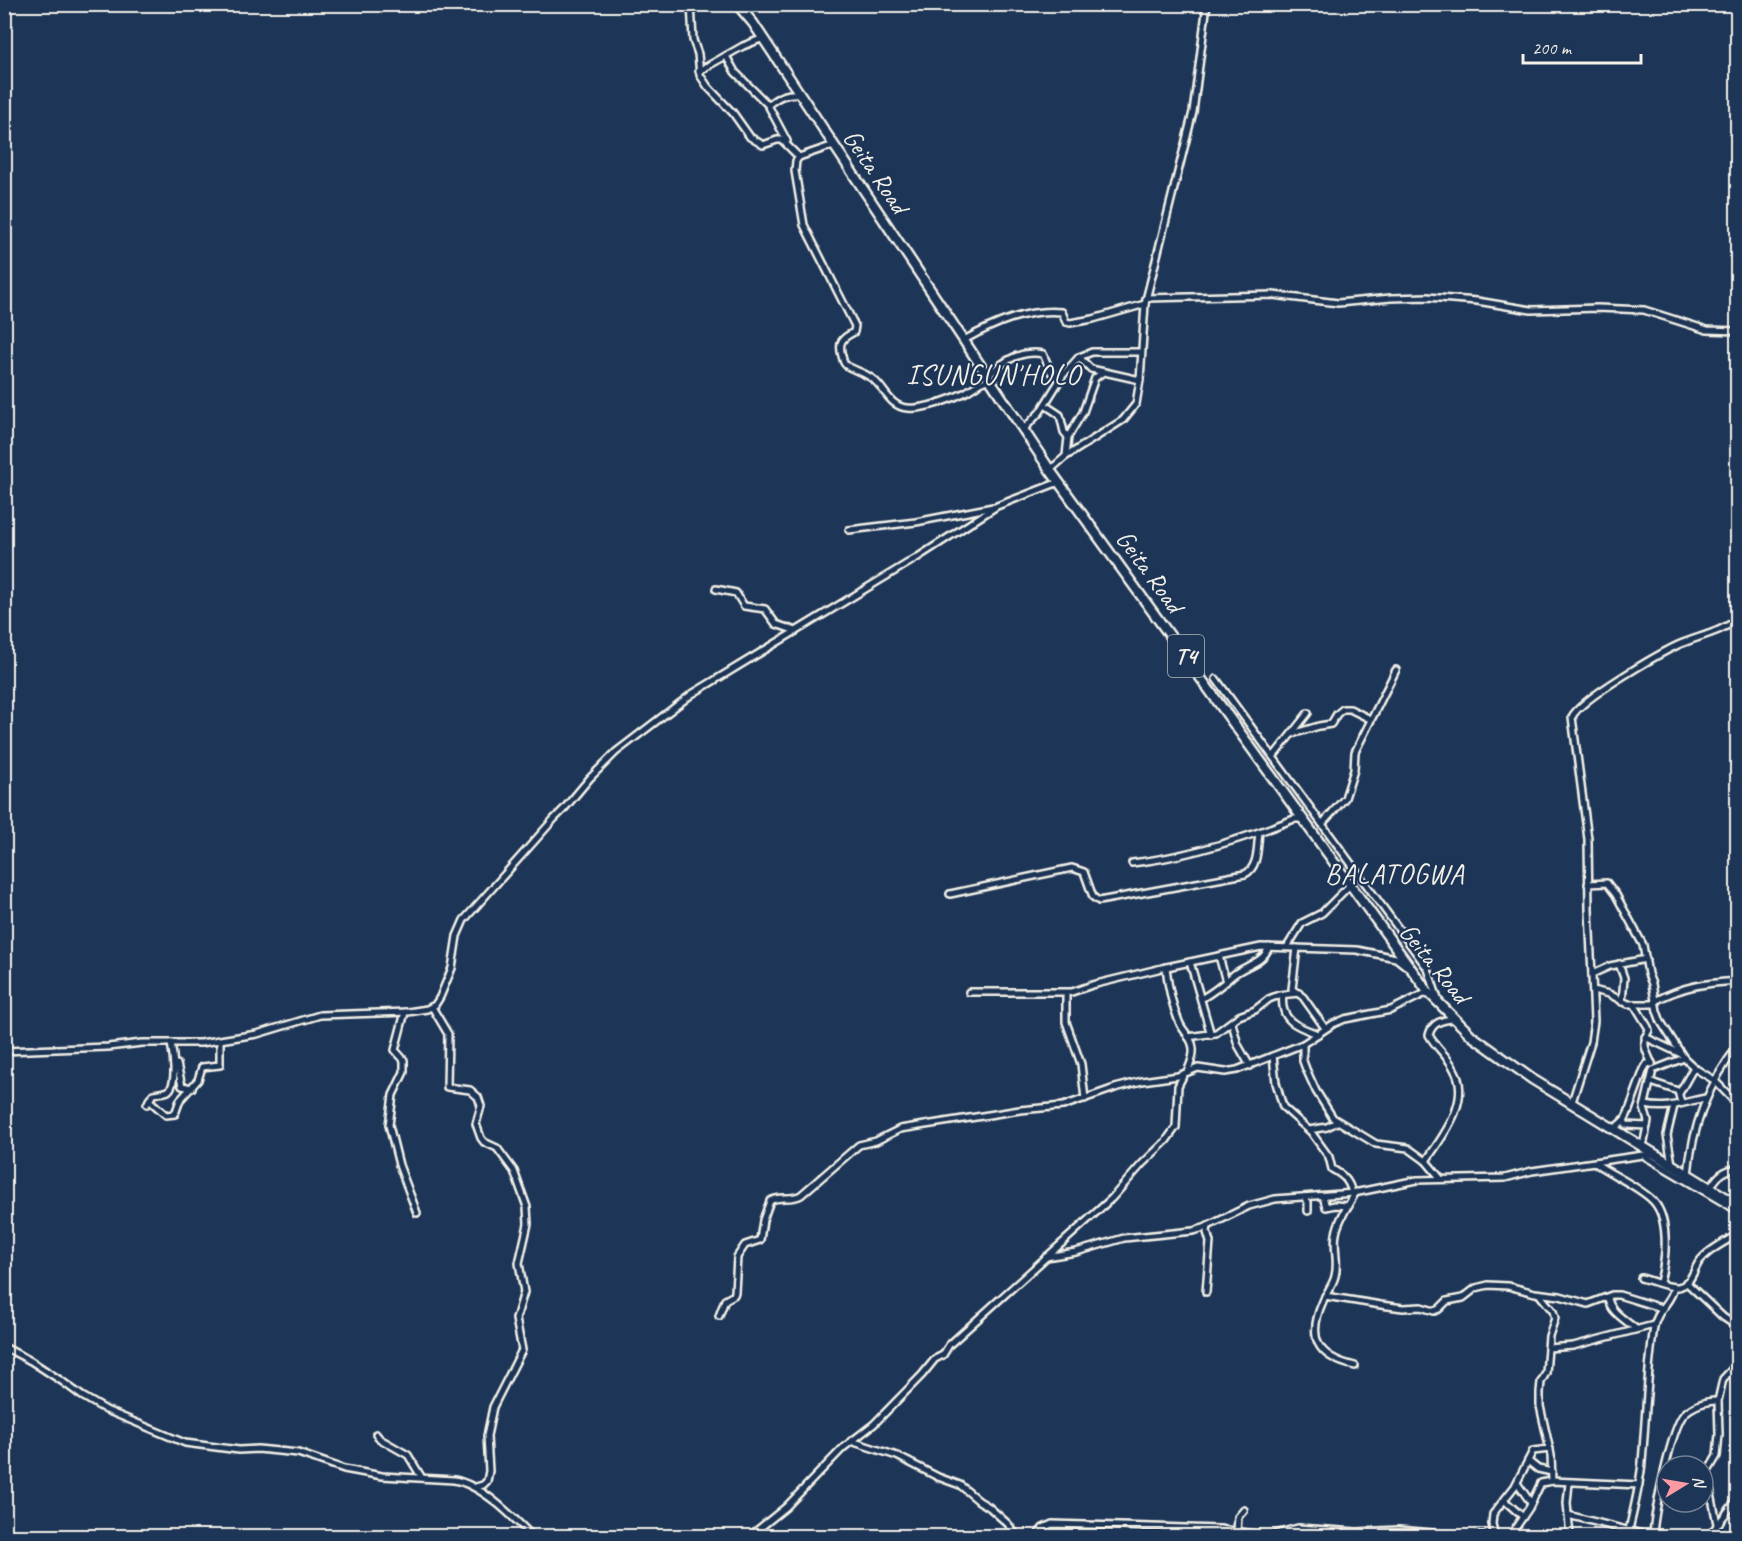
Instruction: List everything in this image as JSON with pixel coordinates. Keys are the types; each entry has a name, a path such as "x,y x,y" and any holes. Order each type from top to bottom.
{"highway":[{"name":"Geita Road","path":"740,6 1050,470 1428,992 1472,1036 1532,1079 1572,1102 1643,1150 1672,1164 1737,1205"}],"street":[{"path":"691,4 693,40 698,54 699,71 708,87 756,142 763,145 780,139 799,157"},
{"path":"1050,470 1066,456 1128,416 1136,404 1146,301 1193,112 1207,4"},
{"path":"699,71 756,41 761,39 765,41"},
{"path":"726,56 735,72 768,105 789,146"},
{"path":"768,105 789,93 800,94"},
{"path":"835,147 828,147 799,157 796,160 795,171 804,225 855,326 854,332 842,339 839,346 846,365 872,378 899,406 911,409 948,400 970,390 989,378 999,365 1014,356 1038,352 1043,354 1051,372 1060,380"},
{"path":"964,340 990,327 1034,312 1062,312 1066,322 1070,323 1085,321 1146,301 1273,295 1338,303 1427,297 1470,300 1531,310 1598,308 1644,310 1707,330 1737,331"},
{"path":"1023,430 1045,405 1071,364 1079,357 1092,352 1141,352"},
{"path":"1079,357 1084,364 1102,373 1140,380"},
{"path":"1066,456 1068,437 1083,412 1095,378 1102,373"},
{"path":"1045,405 1060,415 1064,432 1068,437"},
{"path":"849,530 916,522 997,506 1059,482"},
{"path":"4,1051 220,1041 257,1035 320,1015 405,1012 432,1006 440,997 452,968 458,936 464,920 590,778 616,752 692,694 927,552 997,506"},
{"path":"716,589 736,593 744,606 765,609 776,624 796,631"},
{"path":"1572,1102 1593,1031 1593,990 1588,839 1578,771 1577,741 1572,717 1575,711 1595,695 1667,651 1679,644 1718,631 1737,620"},
{"path":"1322,824 1345,798 1352,778 1355,752 1396,670"},
{"path":"1216,679 1428,969 1441,1007"},
{"path":"1292,734 1331,724 1337,714 1347,708 1370,719"},
{"path":"1273,757 1308,713"},
{"path":"1132,863 1177,857 1294,819 1303,819"},
{"path":"950,894 1072,868 1083,872 1093,897 1099,901 1245,874 1253,868 1255,862 1258,832"},
{"path":"1588,884 1599,882 1610,885 1643,945 1661,1022 1683,1056 1694,1067 1714,1080 1737,1105"},
{"path":"1287,947 1302,923 1322,913 1332,901 1349,886 1351,887"},
{"path":"1201,999 1234,974 1259,960 1269,947"},
{"path":"969,992 1066,993 1166,967 1247,949 1269,947 1357,950 1396,958 1410,969"},
{"path":"1297,948 1292,989 1299,993 1325,1028"},
{"path":"1220,956 1226,982"},
{"path":"1592,974 1602,968 1646,959"},
{"path":"1190,963 1210,1035"},
{"path":"1619,964 1624,978 1622,1002"},
{"path":"750,1536 786,1507 851,1441 874,1424 935,1359 943,1355 949,1345 1119,1192 1142,1164 1172,1134 1177,1118 1178,1086 1186,1073 1193,1049 1192,1041 1177,1015 1166,967"},
{"path":"1593,990 1609,994 1622,1002 1655,1003 1690,986 1737,981"},
{"path":"719,1316 724,1300 734,1295 735,1292 736,1257 744,1245 760,1240 763,1220 770,1201 775,1198 792,1198 801,1195 859,1144 876,1142 892,1132 909,1127 1020,1110 1063,1106 1126,1085 1186,1073 1203,1067 1230,1072 1303,1044 1325,1028 1345,1019 1391,1010 1428,992"},
{"path":"1066,993 1066,1022 1081,1064 1085,1099"},
{"path":"1188,1037 1218,1032 1239,1016 1256,1010 1269,999 1299,993"},
{"path":"1283,995 1286,1014 1290,1022 1318,1034"},
{"path":"1634,1004 1649,1030 1645,1037 1644,1049 1653,1066 1645,1105 1647,1126 1643,1150"},
{"path":"432,1006 448,1034 446,1086 450,1089 470,1090 478,1097 481,1106 476,1124 481,1138 484,1142 494,1146 514,1171 527,1206 528,1224 519,1263 524,1292 516,1319 522,1350 493,1407 487,1436 487,1481 476,1487"},
{"path":"405,1012 395,1050 396,1054 404,1060 404,1071 393,1095 389,1125 399,1165 417,1213"},
{"path":"1426,1161 1446,1132 1458,1102 1459,1081 1455,1069 1430,1035 1436,1023 1453,1018"},
{"path":"1232,1023 1238,1045 1250,1066"},
{"path":"1645,1037 1683,1056"},
{"path":"163,1043 173,1054 174,1076 171,1087 167,1091 153,1094 148,1102 162,1113 172,1115 177,1112 180,1100 186,1091 192,1088 198,1080 202,1067 220,1065 220,1041"},
{"path":"171,1042 181,1085 192,1088"},
{"path":"1303,1044 1303,1061 1306,1069 1316,1091 1337,1122 1376,1144 1408,1148 1426,1161 1441,1179"},
{"path":"1688,1175 1691,1145 1706,1098 1714,1080 1737,1046"},
{"path":"1273,1056 1276,1083 1283,1107 1309,1130 1329,1157 1332,1169 1341,1173 1354,1193 1336,1233 1335,1278 1314,1325 1314,1337 1326,1353 1339,1362 1355,1366"},
{"path":"1614,1129 1628,1113 1647,1064 1653,1066 1683,1056"},
{"path":"1682,1103 1680,1092 1694,1067"},
{"path":"1651,1082 1680,1092"},
{"path":"1645,1105 1663,1108 1706,1098"},
{"path":"1672,1164 1667,1135 1674,1106"},
{"path":"1624,1120 1629,1126 1647,1126"},
{"path":"1309,1130 1327,1128 1337,1122"},
{"path":"1046,1257 1076,1252 1124,1238 1193,1231 1249,1206 1275,1200 1354,1193 1402,1182 1504,1178 1532,1171 1594,1163 1643,1150 1737,1211"},
{"path":"1594,1163 1642,1192 1656,1204 1662,1219 1666,1252 1660,1282"},
{"path":"1710,1189 1720,1174 1737,1169"},
{"path":"1323,1196 1326,1208 1335,1205 1349,1206"},
{"path":"1304,1197 1308,1202 1308,1211"},
{"path":"1206,1292 1210,1249 1208,1226"},
{"path":"1641,1278 1674,1287 1681,1286 1692,1277 1700,1261 1707,1254 1737,1234"},
{"path":"1686,1282 1737,1327"},
{"path":"1325,1296 1381,1305 1421,1307 1434,1311 1447,1301 1463,1298 1482,1286 1508,1286 1588,1304 1619,1295 1662,1308"},
{"path":"1629,1530 1639,1485 1654,1325 1658,1312 1672,1294 1674,1287"},
{"path":"1539,1293 1555,1314 1546,1373 1541,1382 1540,1406 1550,1449 1552,1481"},
{"path":"1608,1297 1609,1304 1618,1312 1621,1319 1636,1329"},
{"path":"1548,1348 1573,1346 1654,1325"},
{"path":"4,1347 106,1410 185,1443 238,1450 258,1449 298,1453 344,1469 382,1476 465,1482 476,1487 532,1536"},
{"path":"1717,1524 1707,1473 1717,1456 1718,1401 1723,1379 1737,1363"},
{"path":"1568,1515 1651,1536 1666,1463 1676,1430 1685,1413 1707,1401 1718,1401"},
{"path":"376,1434 380,1439 408,1455 422,1478"},
{"path":"851,1441 897,1456 938,1477 960,1485 979,1501 989,1506 1017,1536"},
{"path":"1495,1536 1492,1518 1517,1483 1533,1450 1550,1449"},
{"path":"1528,1461 1538,1469 1552,1472"},
{"path":"1510,1536 1542,1483 1552,1481 1639,1485"},
{"path":"1517,1483 1531,1503"},
{"path":"1569,1483 1567,1493 1570,1536"},
{"path":"1710,1536 1737,1498"},
{"path":"1505,1501 1523,1517"},
{"path":"1237,1531 1238,1517 1245,1510"},
{"path":"1037,1536 1043,1528 1052,1524 1220,1529 1268,1536 1298,1528 1358,1532 1399,1530 1466,1536"},
{"path":"1476,1536 1483,1536"}],"district":[{"name":"ISUNGUN'HOLO","path":"994,374"},
{"name":"BALATOGWA","path":"1395,873"}]}
